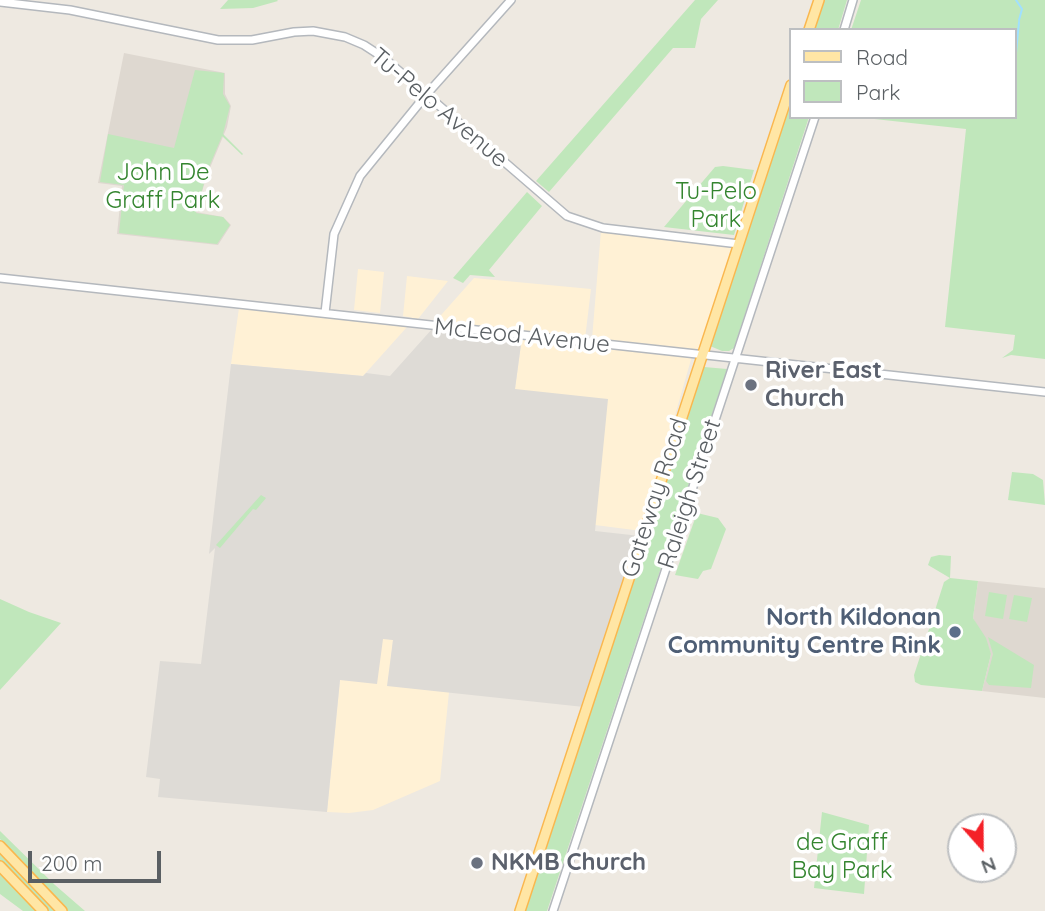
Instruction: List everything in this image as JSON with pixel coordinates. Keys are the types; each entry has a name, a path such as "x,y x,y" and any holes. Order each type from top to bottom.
{"main road":[{"path":"810,28 819,0"},
{"name":"Gateway Road","path":"520,911 790,88"},
{"path":"0,846 62,911"},
{"path":"0,866 43,911"}],"street":[{"path":"325,313 334,234 353,188 378,152 511,0"},
{"path":"845,28 853,0"},
{"name":"Tu-Pelo Avenue","path":"0,2 70,10 223,41 256,40 294,32 328,33 355,41 376,52 557,209 577,221 603,228 739,244"},
{"name":"Raleigh Street","path":"553,911 814,119"},
{"name":"McLeod Avenue","path":"0,278 1045,393"}],"shaded area":[{"name":"John De Graff Park","path":"124,53 225,73 225,94 231,106 227,127 207,175 196,212 223,217 231,225 218,245 117,234 122,186 98,183"},
{"path":"601,231 735,247 698,351 592,339"},
{"path":"358,269 384,272 380,313 354,310"},
{"path":"407,276 448,281 418,319 403,316"},
{"path":"474,278 591,289 585,339 434,323"},
{"path":"239,308 407,327 363,376 231,364"},
{"path":"432,329 522,337 515,389 608,399 595,531 640,536 584,707 387,686 393,640 383,639 377,684 340,680 327,812 158,797 160,779 146,777 160,661 201,664 215,548 209,554 231,364 390,376"},
{"path":"522,337 692,356 642,531 595,525 515,389"},
{"path":"978,581 1045,588 1045,698 982,691 991,654 973,618"},
{"path":"382,638 393,640 388,685 449,692 440,781 373,810 327,812 340,680"}],"green space":[{"path":"228,0 278,1 253,8 220,9"},
{"path":"695,0 718,0 701,19 695,48 673,48 549,192 536,181"},
{"path":"823,0 847,0 839,28 815,28"},
{"path":"861,0 1045,0 1045,359 1011,355 1002,358 1013,350 1015,335 945,327 966,129 874,119 1017,119 1017,28 852,28"},
{"name":"John De Graff Park","path":"195,70 224,73 223,94 230,106 223,134 243,154 222,136 207,172 196,213 223,217 230,225 217,244 119,233 124,185 100,182 108,134 174,148"},
{"path":"790,101 790,119 808,119 734,348 722,351 710,346"},
{"name":"Tu-Pelo Park","path":"715,167 754,170 734,235 664,227"},
{"path":"527,192 542,206 489,270 495,277 470,275 463,283 453,278"},
{"path":"704,367 727,369 547,911 524,911"},
{"path":"1012,472 1033,474 1043,480 1045,505 1008,500"},
{"path":"261,495 266,498 256,510 253,509 220,548 216,545"},
{"path":"697,513 718,518 726,529 711,569 703,571 698,579 675,575"},
{"path":"951,556 950,578 928,565 931,557"},
{"name":"North Kildonan Community Centre Rink","path":"950,578 978,581 973,618 986,638 991,654 982,691 921,685 915,682 914,675 944,582"},
{"path":"989,592 1007,595 1003,619 985,616"},
{"path":"1014,595 1032,598 1027,622 1009,619"},
{"path":"0,599 61,623 0,690"},
{"path":"988,637 1034,665 1031,688 989,685 986,681 993,654"},
{"name":"de Graff Bay Park","path":"822,812 869,825 864,894 814,888"},
{"path":"0,831 85,911 68,911 0,839"},
{"path":"0,850 58,911 46,911 0,862"},
{"path":"0,873 37,911 23,911 0,894"}],"waterway":[{"path":"1016,0 1022,9 1019,20"},
{"path":"1017,43 1019,22"}],"place":[{"name":"River East Church","path":"751,385"},
{"name":"North Kildonan Community Centre Rink","path":"955,632"},
{"name":"NKMB Church","path":"477,863"}]}
